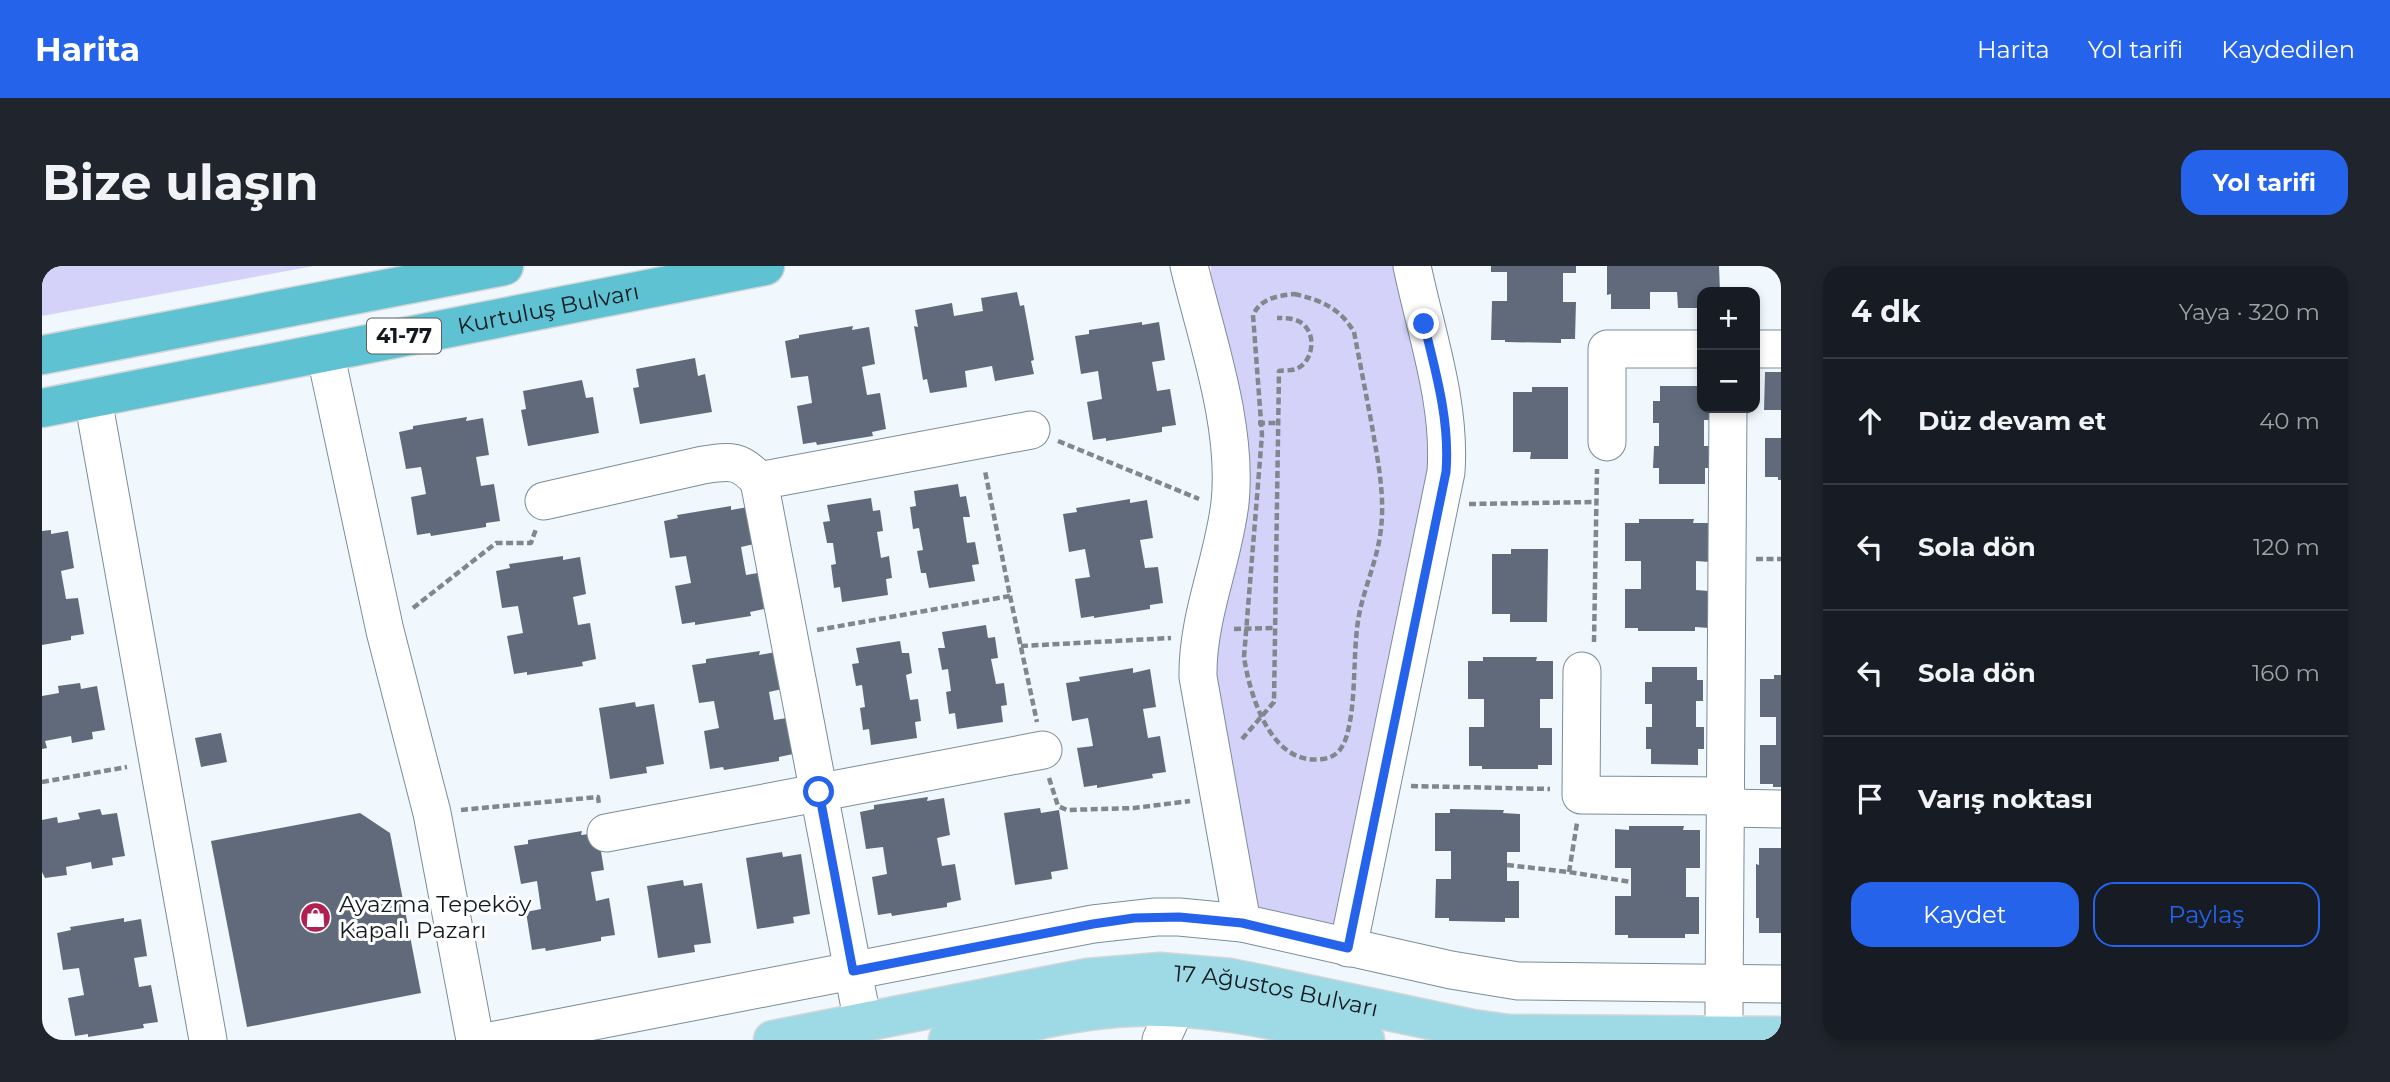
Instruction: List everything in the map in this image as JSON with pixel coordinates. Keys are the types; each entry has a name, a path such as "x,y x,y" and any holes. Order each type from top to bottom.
{"highway":[{"name":"41-77","path":"42,355 504,266"},
{"name":"Kurtuluş Bulvarı","path":"42,408 765,266"}],"main road":[{"name":"17 Ağustos Bulvarı","path":"773,1040 1087,978 1140,972 1176,1007"},
{"name":"17 Ağustos Bulvarı","path":"1176,1007 1260,984 1508,1034 1726,1038 1781,1036"},
{"name":"17 Ağustos Bulvarı","path":"954,1039 1092,1010 1176,1007 1264,1018 1365,1040"}],"street":[{"path":"1189,266 1226,423 1231,474 1228,511 1197,657 1199,692 1242,923"},
{"path":"1348,948 1441,504 1448,446 1446,424 1412,266"},
{"path":"1602,453 1607,349 1697,349"},
{"path":"1760,349 1781,349"},
{"path":"326,352 385,631 432,813 475,1040"},
{"path":"93,399 208,1040"},
{"path":"1726,1038 1728,413"},
{"path":"759,481 1031,430"},
{"path":"544,501 726,462 739,463 759,481 863,1023"},
{"path":"1588,656 1581,792 1727,802 1781,809"},
{"path":"606,833 1043,750"},
{"path":"496,1040 1134,918 1179,917 1242,923 1451,970 1518,981 1781,984"}],"path":[{"path":"1294,294 1335,308 1354,332 1380,470 1380,535 1357,627 1351,714 1340,752 1331,758 1319,760 1303,758 1286,750 1271,735 1261,716 1247,677 1244,657 1262,435 1253,315 1257,307 1266,300 1294,294"},
{"path":"979,439 1050,783 1058,806 1067,810 1134,807 1216,784 1261,716 1274,702 1279,371 1297,369 1302,365 1308,359 1311,344 1308,329 1303,323 1295,319 1278,318"},
{"path":"1031,430 1228,511"},
{"path":"1588,656 1602,453"},
{"path":"385,631 496,542 531,542 544,501"},
{"path":"1441,504 1597,502"},
{"path":"789,635 1010,596"},
{"path":"1021,646 1275,628"},
{"path":"42,782 158,761"},
{"path":"1382,786 1581,792 1569,872"},
{"path":"432,813 598,797 606,833"},
{"path":"1507,865 1631,882"}],"shaded area":[{"path":"42,266 314,266 42,316"},
{"path":"1211,266 1396,266 1429,412 1431,461 1334,934 1258,916 1213,692 1215,639"}],"building":[{"path":"1491,266 1576,266 1576,273 1563,273 1563,302 1576,302 1575,339 1561,339 1561,343 1491,340 1492,301 1507,301 1507,272 1491,272"},
{"path":"1607,266 1719,266 1720,287 1697,287 1697,308 1678,308 1677,292 1650,292 1650,309 1611,309 1611,294 1607,295"},
{"path":"1017,292 1020,306 1024,305 1034,374 995,381 992,366 965,371 967,387 930,393 927,379 923,380 914,326 918,327 915,310 952,303 954,316 983,311 981,298"},
{"path":"1142,322 1142,325 1159,322 1165,360 1152,362 1157,391 1170,389 1176,425 1162,427 1162,432 1106,441 1106,438 1093,440 1087,402 1102,399 1098,371 1081,374 1075,336 1089,334 1089,330"},
{"path":"853,326 852,330 869,327 875,364 862,367 867,395 880,393 886,429 872,432 873,436 817,445 816,442 803,444 797,406 812,403 808,376 791,378 785,341 799,338 799,335"},
{"path":"695,358 698,376 705,374 712,412 640,424 633,388 639,387 636,369"},
{"path":"1765,372 1781,372 1781,410 1764,410"},
{"path":"582,380 586,398 593,397 599,433 528,446 521,410 526,409 523,391"},
{"path":"1660,386 1697,386 1697,413 1711,413 1711,420 1704,420 1704,446 1712,446 1712,468 1705,468 1705,484 1659,484 1659,468 1653,468 1654,446 1659,446 1659,423 1653,423 1653,401 1660,401"},
{"path":"1532,387 1568,387 1568,459 1530,459 1531,452 1513,452 1513,392 1532,392"},
{"path":"467,417 466,421 483,418 489,455 476,457 481,486 494,484 500,521 486,523 486,527 431,536 430,533 417,535 411,497 426,494 421,467 406,469 399,432 413,429 413,426"},
{"path":"1765,438 1781,438 1781,480 1778,480 1778,477 1765,477"},
{"path":"958,484 960,497 966,496 970,517 963,517 967,543 975,542 979,564 972,565 975,581 929,588 926,573 921,573 917,551 923,550 919,528 913,529 910,507 916,506 914,491"},
{"path":"871,498 873,511 880,510 883,531 877,532 881,558 889,556 892,578 886,579 888,595 842,602 840,587 834,588 831,565 836,564 833,543 827,543 823,522 830,521 827,505"},
{"path":"1130,499 1130,503 1147,500 1153,538 1140,540 1145,568 1158,567 1163,603 1150,605 1150,609 1081,618 1075,579 1090,577 1085,549 1069,552 1063,514 1077,512 1076,508"},
{"path":"731,506 731,510 748,507 754,544 741,547 746,575 758,573 764,609 750,612 751,616 695,625 695,622 682,624 675,586 691,583 686,556 670,558 664,521 678,518 677,515"},
{"path":"1639,519 1694,519 1693,523 1710,523 1710,562 1696,561 1696,590 1709,591 1709,628 1695,627 1695,631 1638,631 1638,628 1625,628 1625,589 1641,589 1641,561 1625,561 1625,523 1639,523"},
{"path":"51,530 51,534 68,531 74,568 61,571 66,599 78,598 84,634 71,636 71,640 42,645 42,531"},
{"path":"1511,549 1548,549 1547,622 1510,622 1510,614 1492,614 1492,554 1511,554"},
{"path":"563,556 563,560 580,557 586,594 573,597 578,625 590,623 596,659 582,662 583,666 527,675 527,672 514,674 507,636 523,633 518,606 502,608 496,571 510,568 509,564"},
{"path":"986,625 988,638 995,637 998,658 991,659 996,684 1004,683 1007,705 1001,706 1003,722 957,729 955,713 949,714 946,692 951,691 948,669 942,670 938,648 945,648 942,632"},
{"path":"900,641 902,653 909,653 912,673 906,675 910,700 918,699 921,721 915,722 917,738 871,745 869,729 863,730 860,708 865,707 862,685 856,686 852,664 859,663 856,648"},
{"path":"760,651 759,655 776,652 782,689 769,692 774,720 787,718 793,754 779,757 779,761 724,770 723,767 710,769 704,731 719,728 714,701 699,703 692,665 706,663 706,659"},
{"path":"1483,657 1537,657 1536,661 1553,661 1553,699 1540,699 1540,728 1552,728 1552,765 1538,765 1538,769 1482,769 1482,766 1469,766 1469,727 1484,727 1484,699 1468,699 1468,661 1483,661"},
{"path":"1652,667 1697,667 1697,680 1703,680 1703,701 1696,701 1696,727 1704,727 1704,749 1698,749 1698,765 1651,764 1651,749 1646,749 1646,727 1652,727 1652,704 1645,704 1645,682 1652,682"},
{"path":"1133,668 1133,673 1150,669 1156,707 1143,709 1148,738 1160,736 1166,772 1152,774 1153,778 1097,788 1097,785 1084,787 1077,748 1093,746 1088,718 1072,721 1066,683 1080,681 1079,677"},
{"path":"1774,675 1781,675 1781,787 1760,784 1760,745 1776,745 1776,717 1760,717 1760,679 1774,679"},
{"path":"80,683 81,689 97,686 105,730 92,732 93,739 72,743 71,736 45,741 47,748 42,749 42,696 59,693 58,686"},
{"path":"635,702 636,707 654,704 664,764 646,767 647,773 610,779 599,708"},
{"path":"221,733 227,762 201,767 195,738"},
{"path":"928,797 927,801 944,798 950,835 937,838 942,866 955,864 961,900 947,903 947,907 892,916 891,913 878,915 872,877 887,874 883,847 866,849 860,812 874,809 874,805"},
{"path":"1040,808 1041,813 1059,810 1068,869 1051,872 1052,879 1015,885 1004,813"},
{"path":"100,809 102,815 117,813 125,856 112,858 113,865 92,869 91,862 66,867 67,875 45,878 42,872 42,820 57,817 58,823 80,819 78,813"},
{"path":"1450,809 1504,810 1503,813 1520,814 1520,852 1507,852 1507,881 1519,881 1519,918 1505,918 1505,922 1449,921 1449,918 1435,918 1436,879 1451,879 1451,851 1435,851 1435,813 1450,813"},
{"name":"Ayazma Tepeköy Kapalı Pazarı","path":"360,813 390,833 421,993 247,1027 211,841"},
{"path":"1629,826 1684,826 1683,830 1700,830 1700,868 1686,868 1686,897 1699,897 1699,934 1685,934 1685,938 1628,938 1628,935 1615,935 1615,896 1631,896 1631,868 1615,868 1615,829 1629,830"},
{"path":"582,831 581,835 598,833 604,870 591,872 596,901 609,898 615,935 601,937 601,941 546,951 545,948 532,950 526,912 541,909 537,881 521,884 514,846 528,844 528,840"},
{"path":"1759,848 1781,848 1781,933 1759,933 1759,918 1756,918 1756,864 1759,865"},
{"path":"782,852 783,857 801,854 810,914 793,917 794,923 757,929 746,858"},
{"path":"683,880 684,886 702,883 711,943 694,945 695,952 658,958 647,886"},
{"path":"124,918 124,922 141,919 147,956 134,958 139,987 151,985 158,1022 143,1024 144,1028 88,1037 88,1034 75,1036 68,998 84,995 79,968 63,970 57,933 71,930 70,927"}],"place":[{"name":"Ayazma Tepeköy Kapalı Pazarı","path":"316,917"}],"route":[{"path":"819,792 853,971 1134,918 1179,917 1242,923 1348,948 1446,472 1448,446 1443,402 1424,324"}]}
